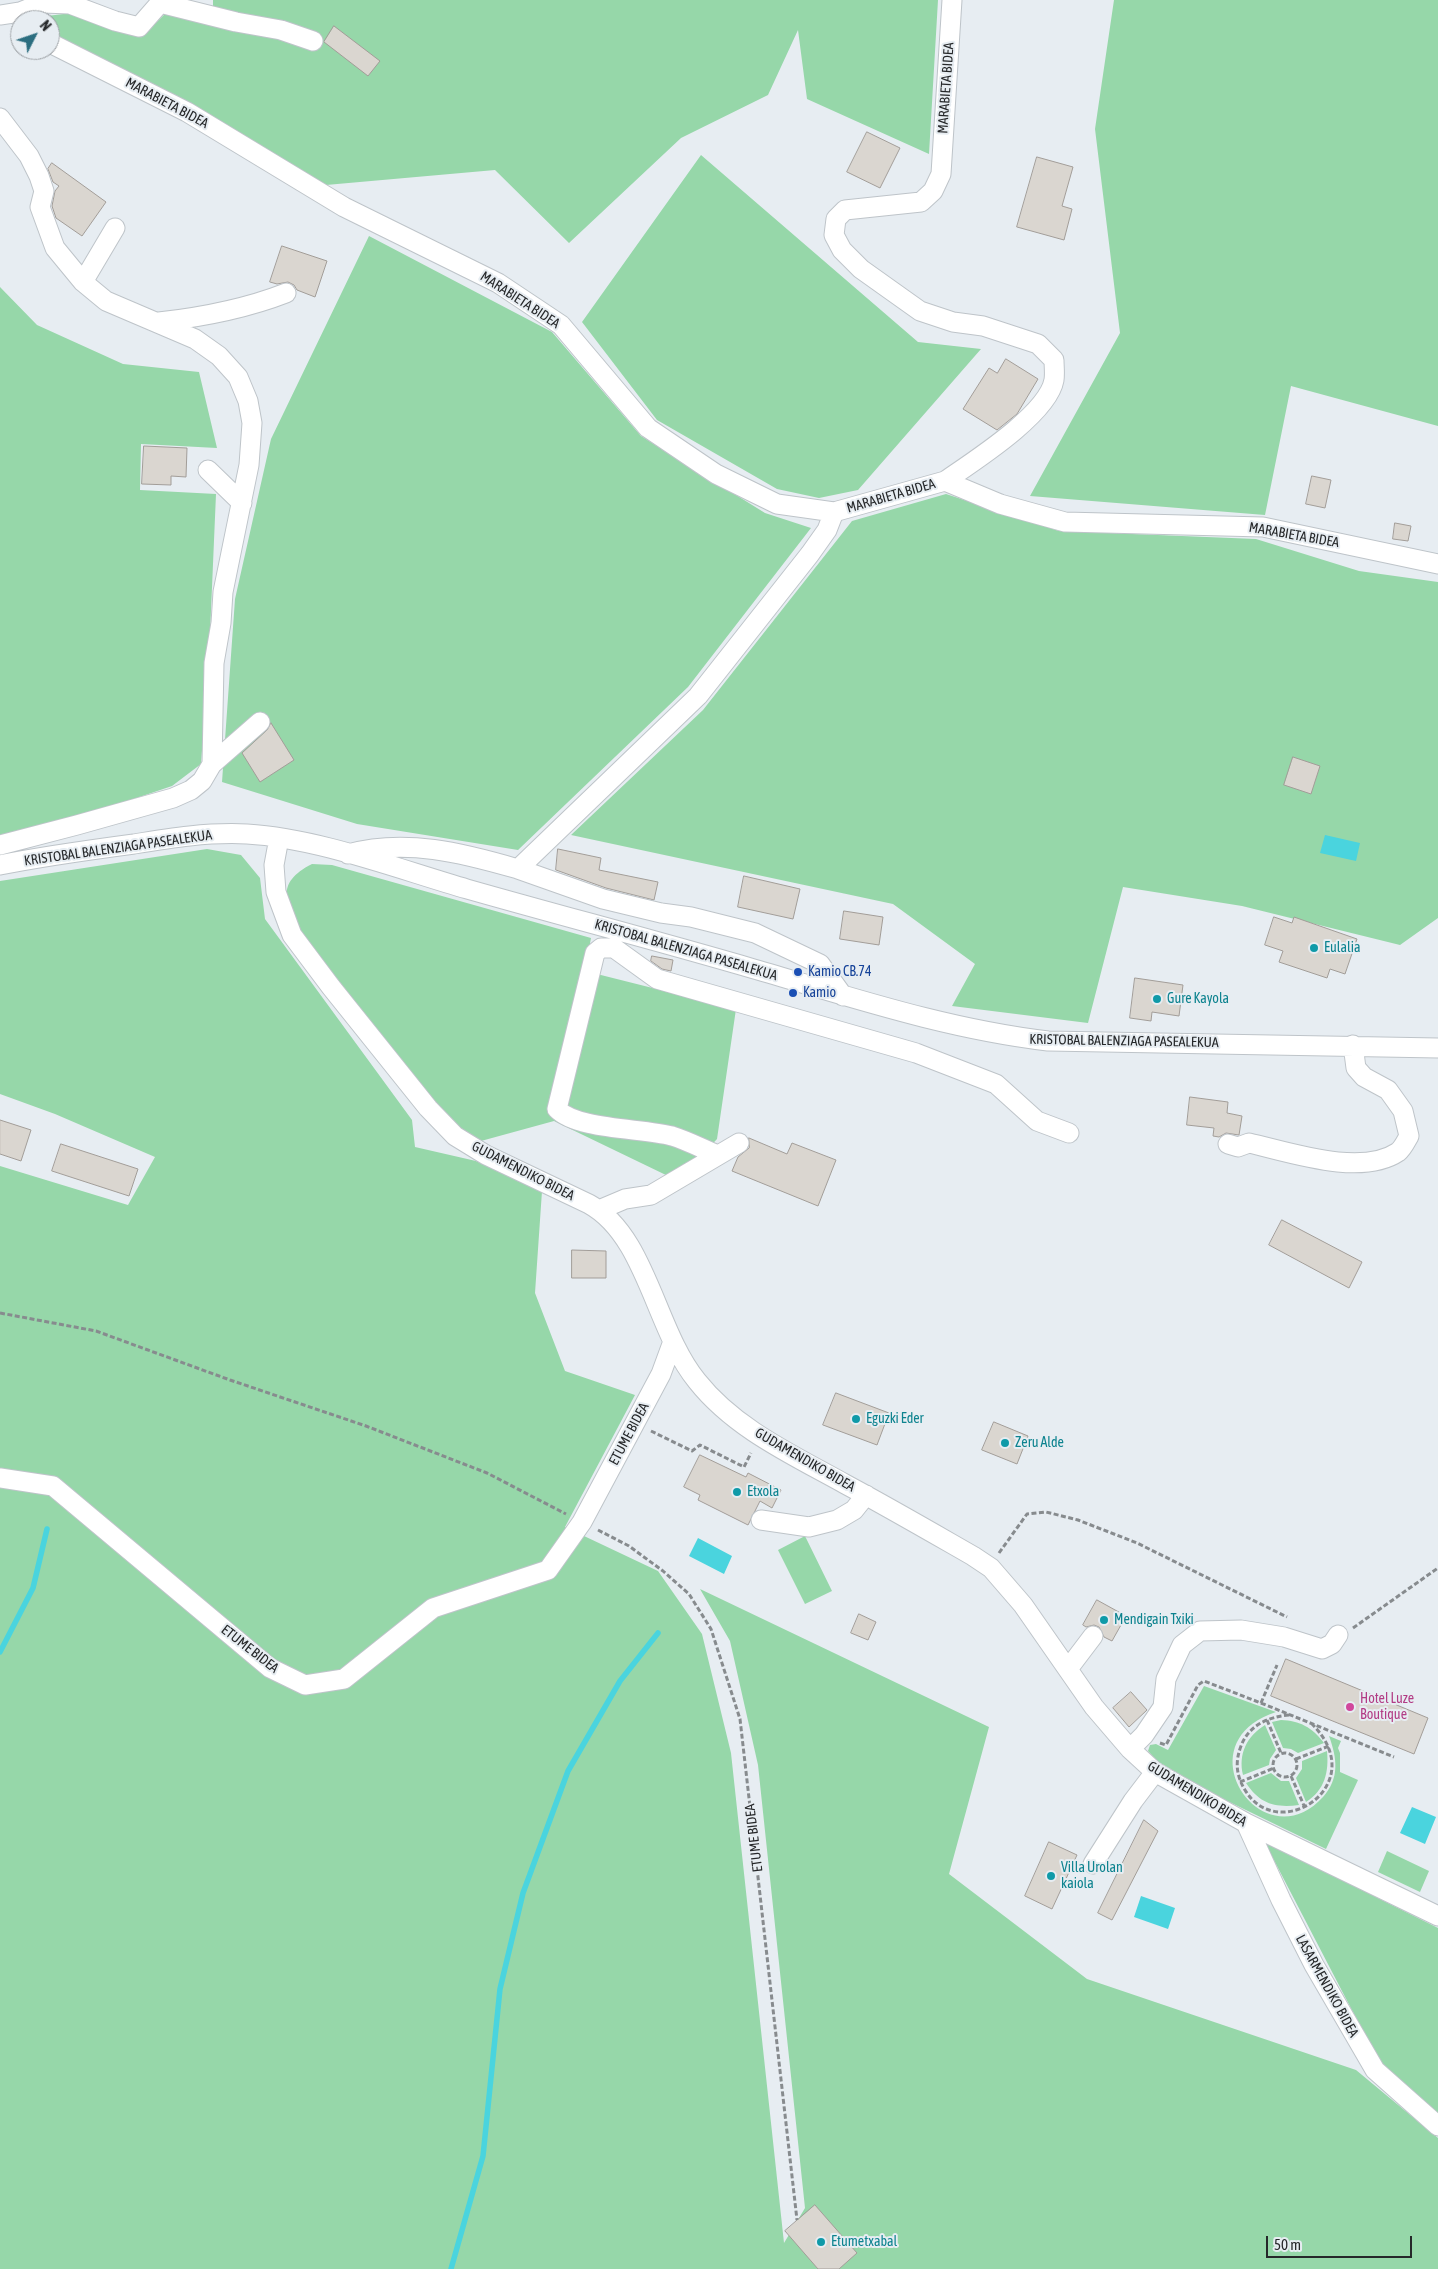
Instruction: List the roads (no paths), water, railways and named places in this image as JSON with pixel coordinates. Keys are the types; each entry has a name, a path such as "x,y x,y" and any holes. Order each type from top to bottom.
{"street":[{"name":"MARABIETA BIDEA","path":"60,48 186,112 344,207 498,283 561,324 648,428 716,474 776,504 834,512 945,481 1005,438 1045,399 1054,380 1054,360 1038,344 982,326 954,322 920,311 861,269 842,250 834,235 836,219 845,210 921,202 932,191 940,174 952,0"},
{"path":"0,15 20,12 43,3 70,4 115,21 138,27 160,3 236,22 281,30 313,42"},
{"path":"0,118 30,156 44,191 40,207 55,248 83,282 106,301 195,339 219,356 238,377 248,401 252,423 249,465 223,592 221,623 214,664 212,764"},
{"path":"83,282 115,228"},
{"path":"159,322 196,318 254,305 286,293"},
{"path":"208,470 242,503"},
{"name":"MARABIETA BIDEA","path":"945,481 1000,504 1066,522 1263,527 1438,564"},
{"path":"518,869 698,696 810,554 827,530 834,512"},
{"path":"0,845 173,798 191,790 202,781 212,764 260,722"},
{"name":"KRISTOBAL BALENZIAGA PASEALEKUA","path":"0,865 198,834 247,834 279,838 347,854 695,952 843,996 956,1026 1048,1041 1438,1048"},
{"name":"GUDAMENDIKO BIDEA","path":"279,838 274,865 276,892 292,935 428,1108 455,1136 486,1156 599,1210 629,1243 672,1344 697,1381 721,1406 760,1437 866,1495 991,1568 1022,1605 1094,1707 1130,1749 1155,1772 1246,1823 1438,1916"},
{"path":"347,854 383,846 412,846 477,856 603,899 661,913 691,916 755,933 820,964 843,996"},
{"path":"718,1156 672,1136 584,1121 563,1115 557,1109 595,953 601,948 614,948 657,979 916,1053 996,1084 1037,1121 1068,1133"},
{"path":"1228,1144 1238,1147 1249,1143 1340,1162 1377,1161 1400,1151 1409,1136 1403,1111 1388,1090 1364,1077 1356,1068 1353,1045"},
{"path":"599,1210 625,1199 651,1195 739,1143"},
{"name":"ETUME BIDEA","path":"0,1478 53,1486 270,1668 304,1685 344,1678 433,1608 548,1570 582,1522 661,1374 672,1344"},
{"path":"761,1520 809,1527 837,1520 854,1510 866,1495"},
{"path":"1130,1749 1144,1735 1163,1707 1166,1679 1182,1645 1200,1631 1241,1630 1284,1637 1322,1649 1332,1644 1338,1636"},
{"path":"1068,1669 1092,1636"},
{"path":"1093,1864 1133,1801 1155,1772"},
{"name":"LASARMENDIKO BIDEA","path":"1246,1823 1281,1900 1314,1965 1375,2070 1438,2126"}],"water":[{"path":"1325,835 1360,843 1356,861 1320,853"},
{"path":"698,1538 732,1556 724,1574 689,1556"},
{"path":"1412,1807 1436,1817 1425,1844 1400,1833"},
{"path":"1141,1896 1175,1908 1168,1929 1134,1917"}],"waterway":[{"path":"0,1652 33,1588 47,1529"},
{"path":"451,2269 483,2156 500,1989 523,1893 568,1771 620,1681 658,1633"}],"place":[{"name":"Eulalia","path":"1314,948"},
{"name":"Kamio CB.74","path":"798,972"},
{"name":"Kamio","path":"793,993"},
{"name":"Gure Kayola","path":"1157,999"},
{"name":"Eguzki Eder","path":"856,1419"},
{"name":"Zeru Alde","path":"1005,1443"},
{"name":"Etxola","path":"737,1492"},
{"name":"Mendigain Txiki","path":"1104,1620"},
{"name":"Hotel Luze Boutique","path":"1350,1707"},
{"name":"Villa Urolan kaiola","path":"1051,1876"},
{"name":"Etumetxabal","path":"821,2242"}]}
